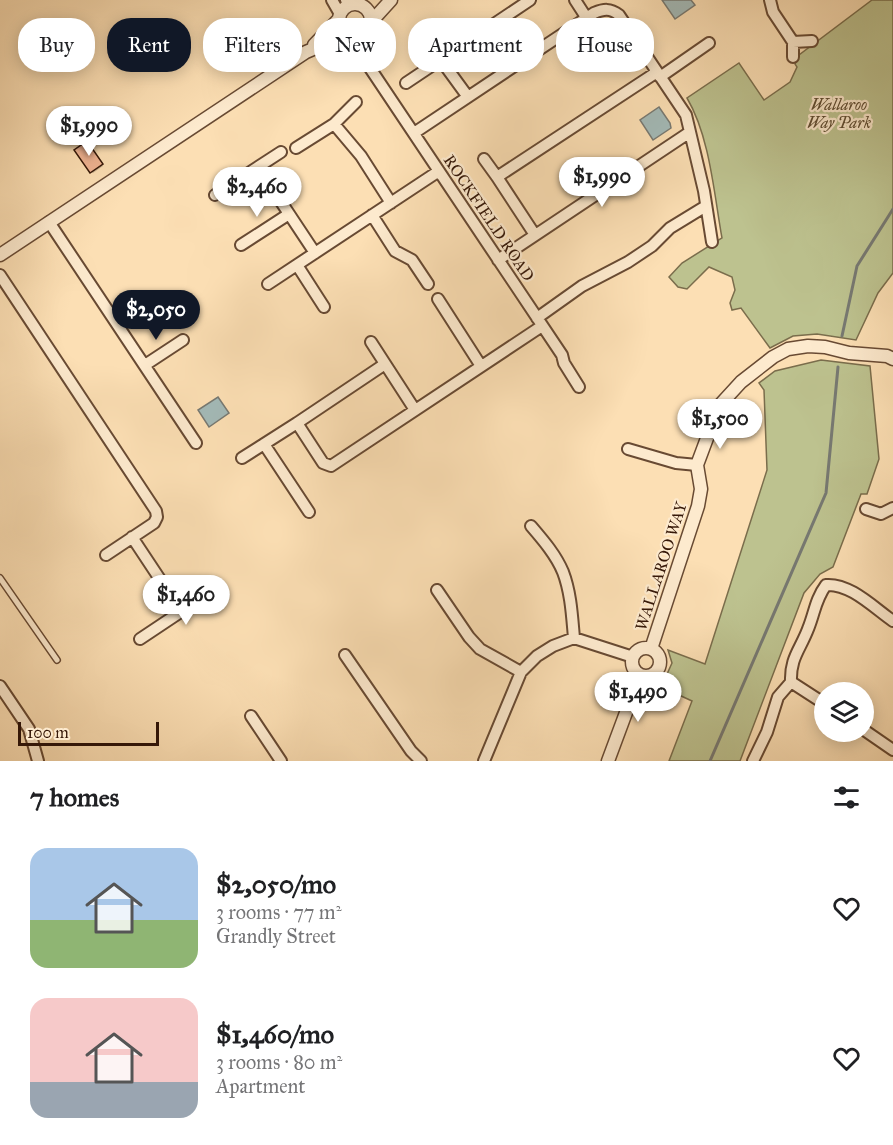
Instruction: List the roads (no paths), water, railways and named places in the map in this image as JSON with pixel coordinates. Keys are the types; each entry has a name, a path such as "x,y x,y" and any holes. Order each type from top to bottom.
{"street":[{"path":"332,0 339,16"},
{"path":"376,18 391,0"},
{"path":"503,18 530,0"},
{"path":"575,0 586,17"},
{"path":"770,0 773,12 793,42 793,57"},
{"path":"306,52 346,6 357,2 369,11 370,18"},
{"path":"414,133 586,17 603,9 615,11 686,116 712,242"},
{"path":"793,42 812,41"},
{"path":"497,177 709,43"},
{"path":"0,255 306,52 314,49"},
{"name":"ROCKFIELD ROAD","path":"373,72 539,322 579,387"},
{"path":"406,83 423,72"},
{"path":"450,72 468,97"},
{"path":"296,148 334,124 356,102"},
{"path":"334,124 361,156 391,203"},
{"path":"498,260 690,132"},
{"path":"216,195 281,152"},
{"path":"484,159 535,235"},
{"path":"258,167 315,253"},
{"path":"268,284 439,171"},
{"path":"297,423 323,463 331,466 481,366 582,286 628,262 652,246 670,228 706,206"},
{"path":"241,245 289,214"},
{"path":"372,215 395,251 412,260 428,284"},
{"path":"49,222 196,443"},
{"path":"297,265 324,307"},
{"path":"0,274 156,511 158,517 154,522 106,555"},
{"path":"438,299 481,366"},
{"path":"145,366 183,340"},
{"path":"371,342 416,410"},
{"name":"WALLAROO WAY","path":"651,649 678,573 698,506 701,489 697,465 719,406 741,382 773,357 788,349 808,346 825,347 849,353 887,356 893,359"},
{"path":"242,458 385,364"},
{"path":"264,444 309,512"},
{"path":"628,449 676,463 697,465"},
{"path":"866,509 881,514 893,508"},
{"path":"531,526 563,572 569,592 574,638"},
{"path":"132,537 181,611"},
{"path":"753,761 767,732 778,697 791,682 791,666 809,628 817,598 826,585 837,584 893,621"},
{"path":"140,639 215,589"},
{"path":"437,590 469,637 480,649 521,672"},
{"path":"484,761 521,672 537,656 574,638 633,657"},
{"path":"643,648 651,649 658,656 657,670 650,675 640,675 632,666 633,657 643,648"},
{"path":"345,656 411,751 421,761"},
{"path":"608,761 640,675"},
{"path":"791,682 814,697"},
{"path":"0,686 29,729 38,761"},
{"path":"251,716 281,761"},
{"path":"874,737 893,750"}],"lane":[{"path":"0,578 57,660"}],"water":[{"path":"662,0 691,0 695,5 675,19"},
{"path":"659,107 671,128 653,140 640,120"},
{"path":"218,397 229,413 209,427 198,410"}],"waterway":[{"path":"842,336 857,266 893,209"},
{"path":"710,761 826,493 838,367"}],"park label":[{"name":"Wallaroo Way Park","path":"839,113"}]}
